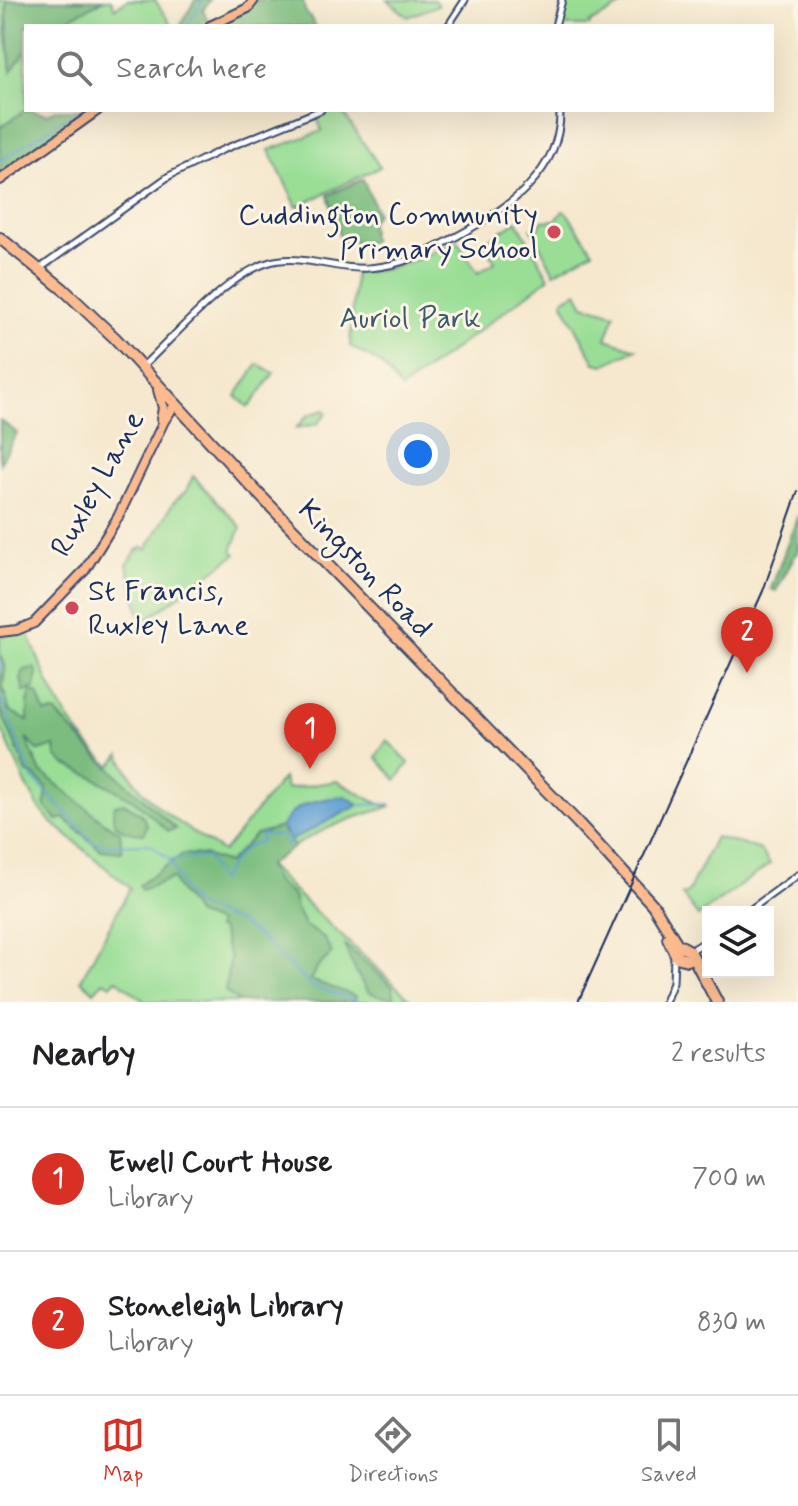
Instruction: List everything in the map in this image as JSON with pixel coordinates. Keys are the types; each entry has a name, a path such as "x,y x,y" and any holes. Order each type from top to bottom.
{"highway":[{"name":"Kingston Road","path":"0,238 86,309 313,557 635,890 694,968 715,1002"},
{"name":"Kingston Road","path":"0,244 64,296 173,403"}],"main road":[{"path":"214,24 248,8 254,0"},
{"path":"0,180 95,112"},
{"path":"158,390 162,403 161,419"},
{"name":"Ruxley Lane","path":"65,592 114,516 161,419 173,403"},
{"name":"Ruxley Lane","path":"0,632 17,630 34,623 85,570 103,542 173,403"}],"street":[{"path":"449,24 465,0"},
{"path":"556,24 562,0"},
{"path":"39,269 169,176 222,150 316,112"},
{"path":"142,367 234,281 256,267 273,261 294,260 352,269 386,266 426,253 499,212 521,195 543,167 558,133 560,112"},
{"path":"755,906 798,875"},
{"path":"665,1002 682,956 702,944"}],"green space":[{"path":"0,0 6,0 11,71 24,53 24,110 0,128"},
{"path":"6,0 104,0 72,16 64,24 24,24 24,53 11,72"},
{"path":"104,0 111,0 115,8 127,0 155,0 171,24 64,24 72,16"},
{"path":"195,0 210,0 203,10 209,23 221,18 210,24 181,24"},
{"path":"256,0 303,0 305,11 315,24 217,24"},
{"path":"388,0 434,0 438,5 408,17"},
{"path":"565,0 632,0 590,24 558,24"},
{"path":"24,110 47,114 91,112 0,176 0,128"},
{"path":"342,112 380,167 297,207 269,150 322,131 316,115"},
{"path":"363,179 377,213 370,222 372,242 341,242 328,195"},
{"path":"563,211 593,251 554,273 531,228 539,228 542,221 556,220"},
{"name":"Auriol Park","path":"517,221 549,278 401,389 381,364 350,346 355,272 395,267 457,240 478,273 495,262 483,243"},
{"path":"577,292 584,305 615,314 606,339 636,349 604,365 595,363 563,303 564,299"},
{"path":"258,364 274,373 248,407 236,396"},
{"path":"325,410 327,413 317,424 296,428 308,415"},
{"path":"0,420 17,433 0,463"},
{"path":"193,476 241,527 232,551 236,554 142,623 127,565 137,549 147,549 173,503 186,491"},
{"path":"798,515 798,550 776,591 771,589"},
{"path":"27,630 50,687 81,736 111,766 120,755 139,787 151,800 177,822 223,852 283,778 286,789 337,781 390,807 326,829 268,865 413,1002 145,1002 116,979 111,985 104,981 94,992 81,980 130,888 50,821 38,806 0,725 0,636"},
{"path":"0,653 5,667 3,687 9,710 28,721 31,691 38,694 45,713 55,712 99,758 176,829 168,831 136,802 64,764 56,756 55,746 39,751 26,738 40,771 120,832 122,852 101,850 64,818 57,820 45,807 47,788 34,775 27,773 0,709"},
{"path":"34,668 37,671 35,688 24,692 21,679 24,670"},
{"path":"387,740 409,763 396,780 376,757"},
{"path":"124,803 142,815 147,825 144,834 124,831 116,824 113,819 115,805"},
{"path":"281,827 294,847 268,865 275,881 293,896 305,926 323,937 332,953 310,980 356,996 354,1002 239,1002 225,991 230,959 221,929 217,928 218,923 197,915 173,878 141,890 139,885 183,854 204,855 228,863 255,835"},
{"path":"715,837 759,849 770,864 712,906 702,906 702,913 698,916 682,895 688,893"},
{"path":"345,945 392,986 395,999 369,992 355,970"}],"water":[{"path":"345,796 359,805 290,841 281,827 300,807"}],"waterway":[{"path":"188,24 203,0"},
{"path":"0,161 75,112"},
{"path":"0,661 0,672"},
{"path":"0,696 32,777 94,843 150,844 170,860 184,891 196,906 239,923 256,934 311,986 361,1002"},
{"path":"359,805 391,804"},
{"path":"172,860 207,857 220,881 242,851 261,842 261,834 282,836 287,846 290,841"}],"railway":[{"path":"578,1002 763,591 798,491"}],"place":[{"name":"Cuddington Community Primary School","path":"554,232"},
{"name":"St Francis, Ruxley Lane","path":"72,608"},
{"name":"Stoneleigh Library","path":"747,673"},
{"name":"Ewell Court House","path":"310,769"}]}
